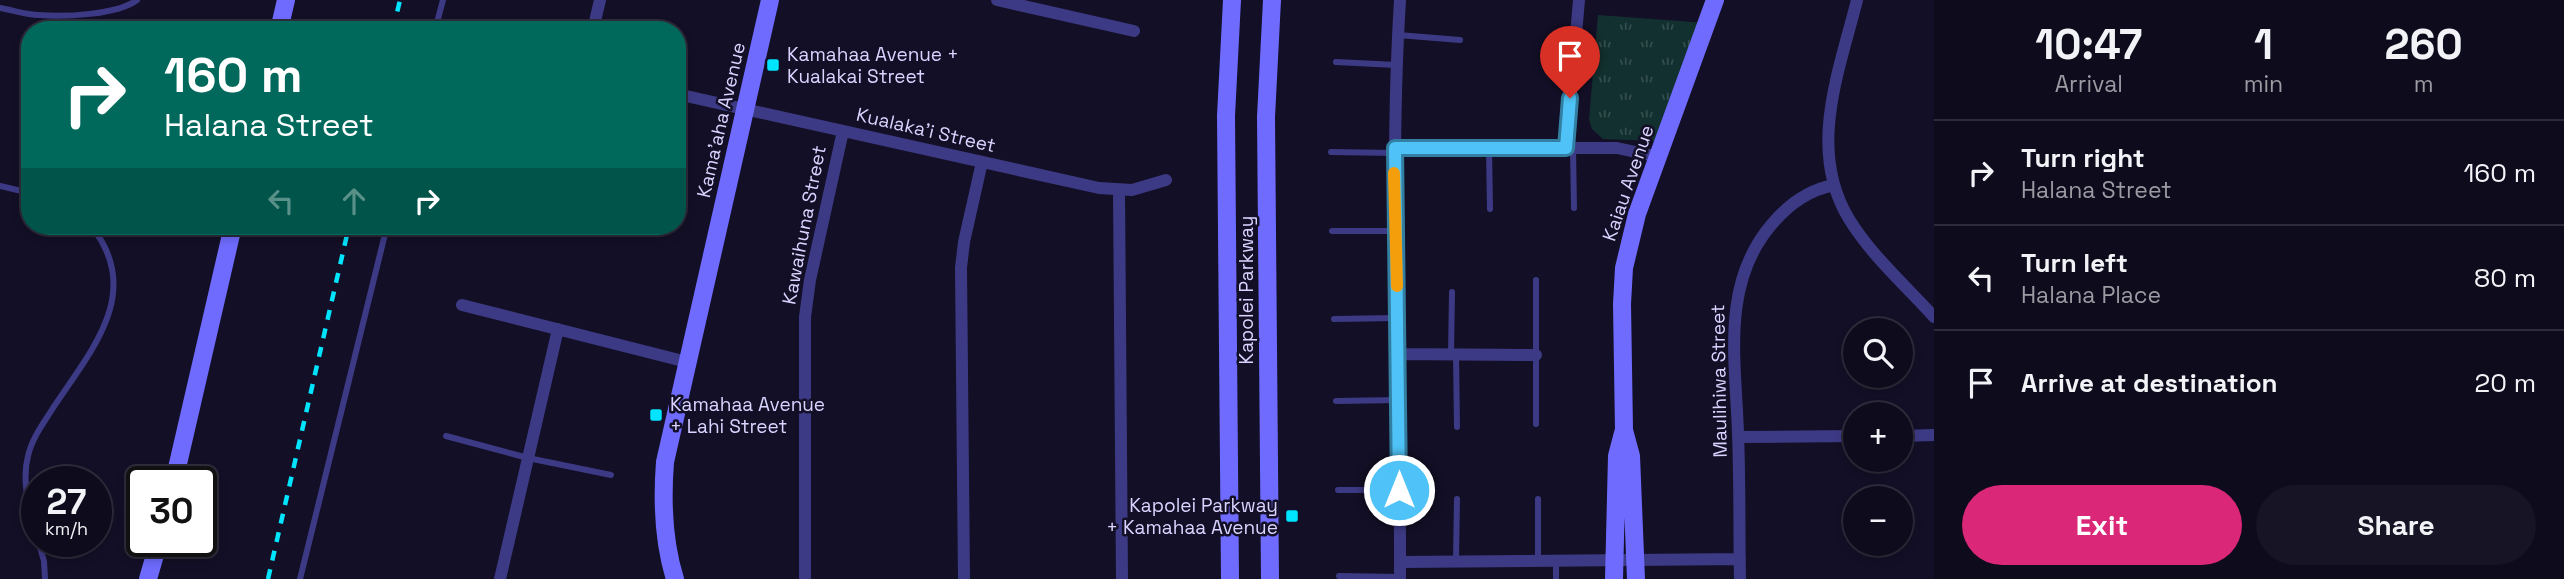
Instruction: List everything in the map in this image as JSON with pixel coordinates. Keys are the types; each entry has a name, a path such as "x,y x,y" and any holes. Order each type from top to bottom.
{"main road":[{"path":"281,21 286,0"},
{"name":"Kama'aha Avenue","path":"676,579 665,530 663,484 669,439 770,0"},
{"name":"Kapolei Parkway","path":"1230,579 1227,116 1232,0"},
{"name":"Kapolei Parkway","path":"1270,579 1266,117 1272,0"},
{"name":"Kaiau Avenue","path":"1636,579 1631,456 1624,430 1624,268 1631,232 1715,0"},
{"path":"177,466 231,235"},
{"name":"Kaiau Avenue","path":"1614,579 1617,456 1624,430"},
{"path":"148,579 155,557"},
{"path":"157,579 159,557"}],"street":[{"path":"595,21 600,0"},
{"path":"996,0 1134,31"},
{"path":"1400,0 1395,151 1400,578"},
{"path":"1570,148 1579,0"},
{"path":"1857,0 1827,129 1828,162 1842,207 1858,233 1934,317"},
{"name":"Kualaka'i Street","path":"686,96 1119,191 1166,180"},
{"name":"Kawaihuna Street","path":"805,579 805,317 810,280 843,131"},
{"path":"1395,151 1617,148 1659,157"},
{"path":"964,579 961,268 964,242 982,162"},
{"name":"Maulihiwa Street","path":"1740,579 1734,314 1744,271 1755,247 1782,213 1806,194 1834,185"},
{"path":"1119,191 1122,579"},
{"path":"462,305 687,362"},
{"path":"500,579 558,329"},
{"path":"1399,354 1536,355"},
{"path":"1913,436 1934,435"},
{"path":"1738,437 1843,436"},
{"path":"1400,562 1740,559"}],"lane":[{"path":"0,8 37,15 81,14 118,8 137,0"},
{"path":"437,21 443,0"},
{"path":"1398,35 1460,40"},
{"path":"1336,62 1396,65"},
{"path":"1489,148 1490,209"},
{"path":"1570,148 1574,208"},
{"path":"1331,152 1395,151"},
{"path":"0,186 21,191"},
{"path":"1332,231 1395,231"},
{"path":"27,466 36,435 103,331 113,305 111,264 98,235"},
{"path":"300,579 385,235"},
{"path":"1535,424 1536,280"},
{"path":"1452,292 1457,427"},
{"path":"1334,319 1398,318"},
{"path":"1336,401 1399,400"},
{"path":"446,436 528,458 611,475"},
{"path":"1338,490 1399,490"},
{"path":"1456,561 1457,499"},
{"path":"1538,499 1538,561"},
{"path":"43,557 45,579"},
{"path":"1556,560 1556,579"},
{"path":"1339,576 1400,578"}],"green space":[{"path":"1598,15 1706,23 1660,138 1654,141 1603,139 1592,129 1589,119"}],"railway":[{"path":"395,21 400,0"},
{"path":"268,579 347,235"}],"slow traffic":[{"path":"1394,173 1397,286"}],"place":[{"name":"Kamahaa Avenue + Kualakai Street","path":"773,65"},
{"name":"Kamahaa Avenue + Lahi Street","path":"656,415"},
{"name":"Kapolei Parkway + Kamahaa Avenue","path":"1292,516"}],"route":[{"path":"1399,490 1395,148 1566,148 1570,98"}]}
